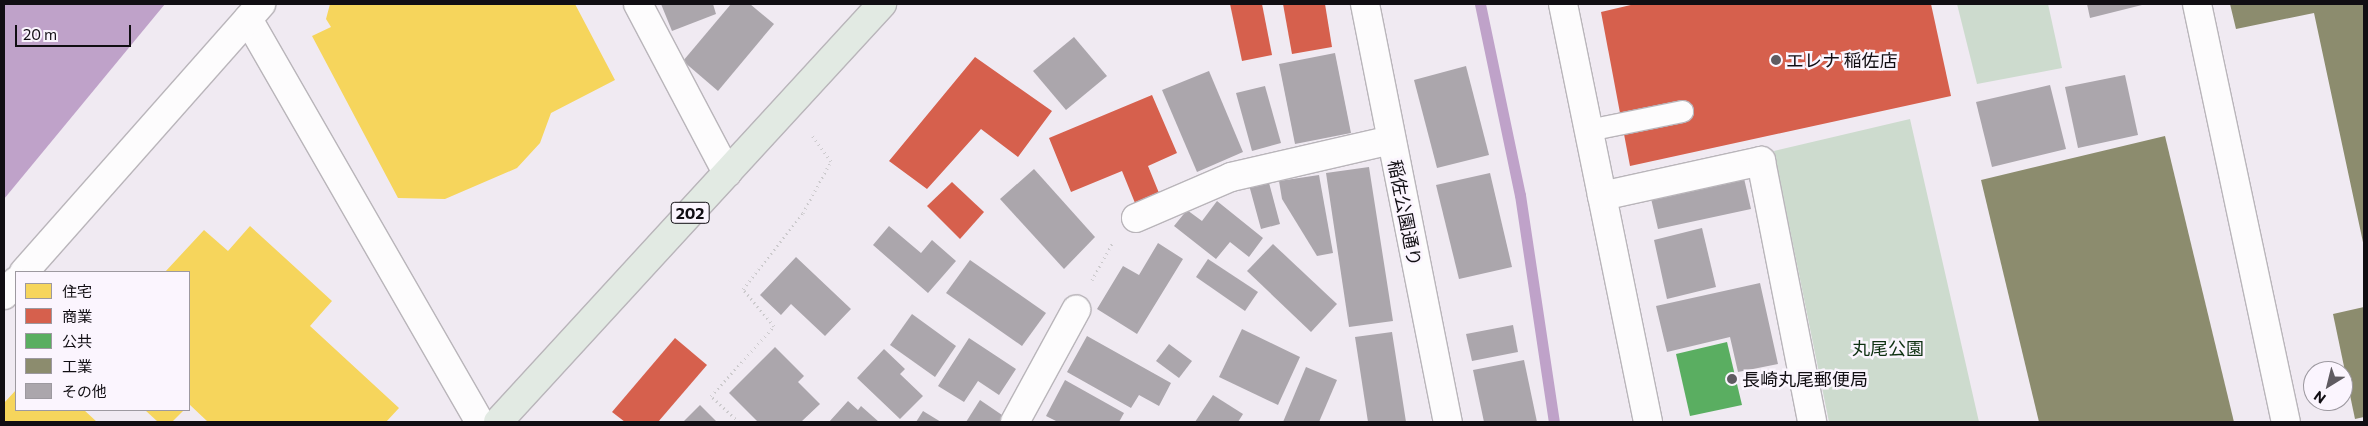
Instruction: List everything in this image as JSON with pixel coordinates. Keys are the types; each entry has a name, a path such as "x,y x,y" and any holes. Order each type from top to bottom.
{"highway":[{"name":"202","path":"498,422 882,4"}],"street":[{"path":"638,4 727,173"},
{"name":"稲佐公園通り","path":"1365,4 1448,422"},
{"path":"1563,4 1648,422"},
{"path":"2197,4 2286,422"},
{"path":"25,271 254,11 480,422"},
{"path":"1136,218 1231,177 1391,140"},
{"path":"1602,196 1761,161 1812,422"},
{"path":"4,296 15,282"},
{"path":"1015,422 1076,310"}],"lane":[{"path":"1588,130 1682,111"}],"path":[{"path":"739,422 711,396 774,326 743,289 802,213 831,161"},
{"path":"1076,310 1099,263 1136,218"}],"green space":[{"path":"1957,4 2048,4 2062,68 1977,84"},
{"name":"丸尾公園","path":"1910,119 1979,422 1829,422 1774,151"}],"shaded area":[{"path":"4,4 165,4 4,199"}],"building: 住宅":[{"path":"330,4 575,4 615,80 551,113 540,143 517,168 445,199 398,198 312,36 331,27 326,19"},
{"path":"250,226 332,301 310,326 399,408 386,422 208,422 190,405 190,271 166,271 204,230 228,251"},
{"path":"15,391 15,411 85,411 97,422 4,422 4,403"},
{"path":"146,411 183,411 172,422 158,422"}],"building: 商業":[{"path":"1230,4 1262,4 1272,55 1242,61"},
{"path":"1283,4 1325,4 1332,47 1292,54"},
{"name":"エレナ 稲佐店","path":"1635,4 1931,4 1951,96 1630,166 1601,12"},
{"path":"975,57 1052,111 1018,157 981,129 927,189 889,161"},
{"path":"1152,95 1177,153 1148,166 1159,193 1135,203 1122,171 1071,192 1049,138"},
{"path":"952,182 984,212 960,239 927,206"},
{"path":"675,338 707,365 658,422 625,422 612,412"}],"building: 公共":[{"path":"1727,342 1742,405 1690,416 1676,354"}],"building: 工業":[{"path":"2230,4 2364,4 2364,247 2314,13 2236,29"},
{"path":"2165,136 2234,422 2039,422 1981,180"},
{"path":"2364,307 2364,417 2355,419 2353,409 2353,361 2343,361 2333,314"}],"building: その他":[{"path":"661,4 713,4 716,14 672,31"},
{"path":"731,4 750,4 774,24 718,91 683,61"},
{"path":"2087,4 2146,4 2090,18"},
{"path":"1074,37 1107,76 1066,110 1033,71"},
{"path":"1335,53 1351,133 1295,144 1279,64"},
{"path":"1466,66 1489,155 1437,168 1414,80"},
{"path":"1209,71 1243,152 1197,172 1162,90"},
{"path":"2125,75 2138,135 2078,148 2065,87"},
{"path":"2050,85 2066,149 1992,167 1976,102"},
{"path":"1265,86 1281,143 1252,151 1236,93"},
{"path":"1369,167 1393,321 1349,327 1326,173"},
{"path":"1034,169 1095,237 1064,269 1000,199"},
{"path":"1490,173 1512,267 1459,279 1436,185"},
{"path":"1743,174 1751,209 1658,229 1650,194"},
{"path":"1319,175 1333,253 1317,256 1282,199 1279,181"},
{"path":"1268,179 1280,224 1261,229 1249,185"},
{"path":"1217,201 1263,238 1249,257 1230,242 1216,259 1174,226 1187,210 1202,221"},
{"path":"889,226 921,253 932,240 956,261 928,293 873,245"},
{"path":"1702,228 1716,287 1667,299 1654,240"},
{"path":"1158,243 1183,259 1137,334 1097,309 1123,266 1139,275"},
{"path":"1273,244 1337,304 1311,332 1247,271"},
{"path":"796,257 851,309 825,336 791,304 781,315 760,295"},
{"path":"1208,259 1258,292 1245,311 1196,277"},
{"path":"970,260 1046,313 1022,346 946,293"},
{"path":"1760,283 1778,364 1738,372 1730,337 1667,352 1656,306"},
{"path":"912,314 956,346 935,377 890,345"},
{"path":"1513,325 1518,352 1472,361 1466,334"},
{"path":"1242,329 1300,357 1278,405 1219,377"},
{"path":"1392,332 1406,422 1368,422 1355,337"},
{"path":"1087,336 1171,383 1159,406 1139,395 1131,408 1067,372"},
{"path":"969,338 1016,369 999,395 978,381 964,402 938,386"},
{"path":"1169,344 1192,361 1179,378 1156,361"},
{"path":"775,347 804,376 798,382 820,404 801,422 758,422 729,393"},
{"path":"884,349 905,369 900,374 923,396 900,419 857,378"},
{"path":"1524,360 1537,422 1484,422 1473,370"},
{"path":"1306,367 1337,380 1319,422 1283,422"},
{"path":"1065,380 1124,413 1119,422 1058,422 1046,416"},
{"path":"1213,395 1243,414 1238,422 1195,422"},
{"path":"980,400 1005,417 1002,422 966,422"},
{"path":"848,401 858,410 861,406 879,422 829,422"},
{"path":"700,405 717,422 683,422"},
{"path":"923,411 941,422 916,422"}],"waterway":[{"path":"1480,4 1520,195 1554,422"}],"place":[{"name":"エレナ 稲佐店","path":"1776,60"},
{"name":"長崎丸尾郵便局","path":"1732,379"}]}
